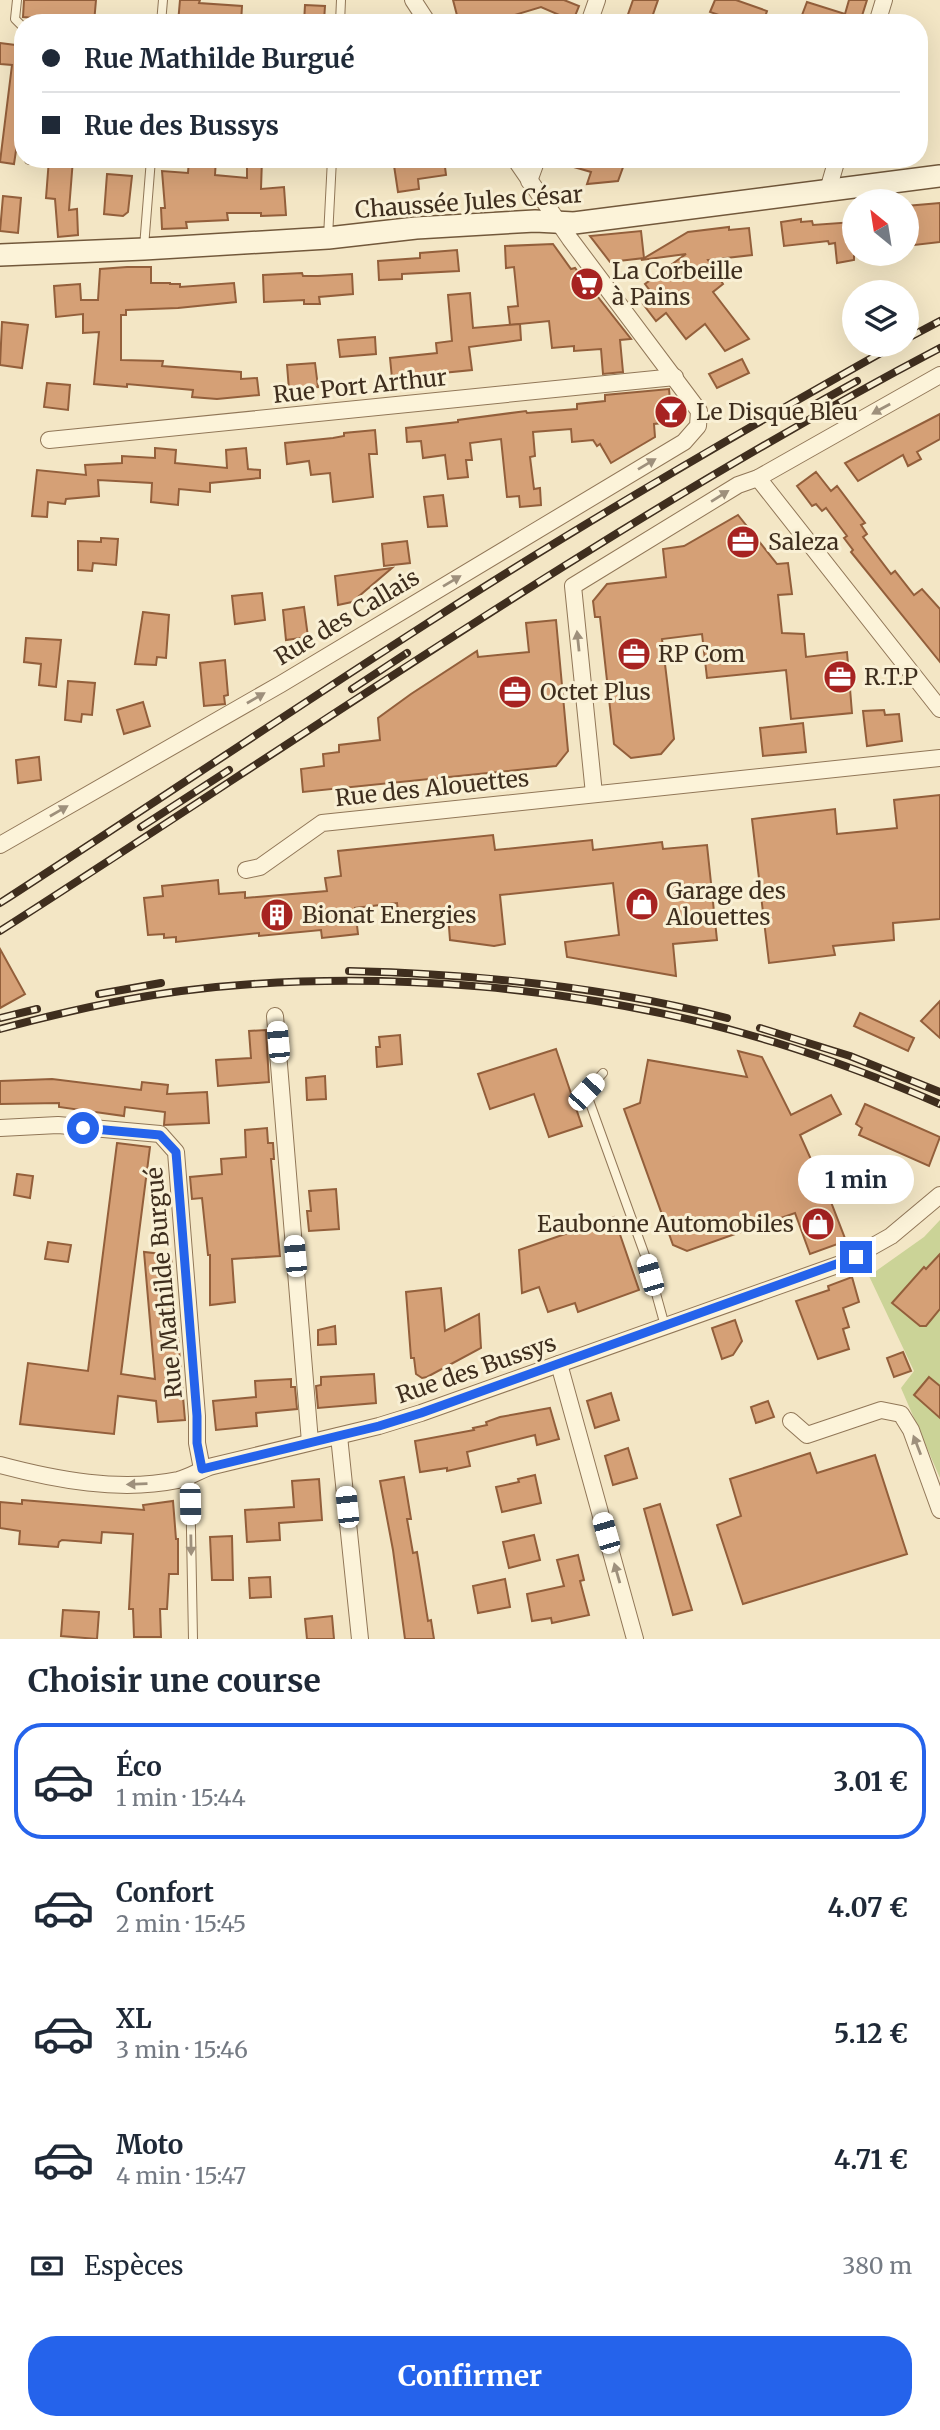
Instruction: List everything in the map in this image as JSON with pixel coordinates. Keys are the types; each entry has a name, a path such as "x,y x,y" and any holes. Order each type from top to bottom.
{"street":[{"path":"521,168 556,220 675,377"},
{"path":"529,181 534,168"},
{"path":"828,190 834,168"},
{"name":"Chaussée Jules César","path":"0,255 328,238 416,228 556,220 574,223 940,176"},
{"path":"594,794 573,586 730,490 758,478 940,375"},
{"name":"Rue des Callais","path":"0,845 293,677 684,442 698,426 699,411 675,377"},
{"name":"Rue Port Arthur","path":"49,440 675,377"},
{"path":"758,478 940,709"},
{"name":"Rue des Alouettes","path":"246,870 260,867 322,823 940,758"},
{"path":"275,1016 310,1442"},
{"name":"Rue Mathilde Burgué","path":"0,1128 58,1125 160,1135 176,1152 197,1416 196,1473"},
{"name":"Rue des Bussys","path":"0,1465 70,1479 145,1484 421,1413 856,1257 891,1236 940,1195"},
{"path":"559,1364 635,1639"},
{"path":"791,1421 807,1435 881,1410 901,1414 911,1430 940,1510"},
{"path":"340,1436 360,1639"}],"lane":[{"path":"144,249 149,168"},
{"path":"328,238 332,168"},
{"path":"603,1073 586,1092 647,1261 665,1326"},
{"path":"193,1639 196,1473"}],"green space":[{"path":"940,1220 940,1478 901,1388 914,1371 869,1276 924,1237"}],"building":[{"path":"24,0 96,0 95,14 23,14"},
{"path":"180,0 242,6 242,14 179,14"},
{"path":"453,0 564,0 579,6 576,14 557,14 541,7 518,14 457,14"},
{"path":"633,0 658,0 653,14 628,14"},
{"path":"715,0 736,0 767,11 766,14 710,12"},
{"path":"849,0 867,0 863,14 845,14"},
{"path":"807,2 845,14 802,14"},
{"path":"305,5 325,6 324,14 304,14"},
{"path":"0,43 14,45 14,164 0,162 12,65 0,64"},
{"path":"48,168 72,168 69,210 77,209 78,235 58,237 55,199 46,198"},
{"path":"188,168 215,168 215,175 247,178 247,168 262,168 261,189 284,187 286,215 227,213 228,220 186,222 187,228 162,229 161,208 165,208 162,171 188,173"},
{"path":"394,168 445,168 446,175 418,179 419,189 398,192"},
{"path":"577,168 623,168 618,181 587,184 591,172"},
{"path":"107,174 132,176 128,212 123,216 104,214"},
{"path":"3,196 21,198 18,233 0,231"},
{"path":"940,203 940,242 919,244 919,205"},
{"path":"801,219 801,222 812,221 813,225 842,223 842,262 837,263 835,243 829,244 828,241 784,246 781,222"},
{"path":"729,227 729,230 749,228 752,255 708,260 723,284 713,292 749,339 725,351 705,324 686,339 666,313 656,321 643,304 654,296 645,284 686,254 641,260 688,232"},
{"path":"641,231 644,258 610,262 590,236"},
{"path":"553,244 631,339 620,340 623,372 603,374 601,349 574,351 574,346 552,348 549,321 510,325 508,307 518,306 514,267 506,268 505,246"},
{"path":"457,250 459,271 402,274 402,279 379,280 378,261 420,258 420,253"},
{"path":"151,267 151,283 180,284 180,287 234,283 236,302 126,310 126,315 121,315 121,360 163,361 162,366 241,372 241,379 257,378 259,395 217,399 192,397 193,390 94,384 99,332 83,333 83,314 56,317 54,286 80,284 81,300 98,300 100,269"},
{"path":"302,273 303,276 352,274 353,294 319,297 320,304 304,304 304,300 264,302 263,275"},
{"path":"470,293 473,328 520,324 521,340 469,347 472,370 392,378 390,358 437,353 436,343 452,341 448,295"},
{"path":"2,322 28,325 22,368 0,365"},
{"path":"375,337 376,354 340,357 338,340"},
{"path":"742,359 749,373 717,388 709,374"},
{"path":"315,363 318,387 289,390 287,365"},
{"path":"47,383 70,385 68,410 44,407"},
{"path":"669,389 672,422 654,424 655,437 611,463 600,444 597,446 593,440 572,442 571,429 533,432 535,456 530,457 534,489 540,488 541,505 520,507 519,496 507,497 501,439 470,443 472,460 466,460 468,477 448,479 445,455 423,458 421,441 407,442 406,428 526,411 577,409 577,404 605,401 605,395"},
{"path":"940,414 940,439 917,452 921,459 908,466 903,455 858,481 845,463"},
{"path":"375,430 377,454 369,454 373,497 333,502 330,473 311,475 309,461 287,464 285,443"},
{"path":"155,448 176,450 175,463 227,468 226,450 246,448 248,469 260,470 260,478 210,483 210,492 179,489 178,505 151,502 152,483 98,480 99,496 66,499 65,504 48,502 47,517 32,516 37,470 86,475 85,465 122,463 122,456 155,458"},
{"path":"816,472 831,491 837,486 865,523 861,525 867,534 863,537 891,574 895,571 914,595 922,589 940,609 940,662 851,552 853,550 844,538 847,536 826,508 822,511 816,504 812,506 797,486"},
{"path":"443,495 447,526 428,527 424,497"},
{"path":"738,515 777,564 788,563 792,594 778,595 782,633 804,634 806,657 847,652 852,713 791,719 786,670 707,678 702,634 662,639 674,739 661,754 631,758 614,744 600,617 595,617 593,601 607,584 666,577 663,549 684,546"},
{"path":"101,538 118,539 116,565 93,563 92,571 78,570 78,541 101,542"},
{"path":"407,541 410,563 384,566 382,544"},
{"path":"392,568 352,602 338,605 335,576"},
{"path":"262,593 265,620 235,624 232,596"},
{"path":"304,607 308,637 286,640 283,610"},
{"path":"143,612 169,615 166,658 157,657 156,665 135,664"},
{"path":"556,620 568,751 556,766 303,792 301,769 324,766 323,754 339,752 339,745 380,740 378,718 411,694 477,651 478,657 529,652 526,623"},
{"path":"26,638 61,640 56,687 39,685 41,664 24,662"},
{"path":"225,660 228,695 224,696 225,704 204,706 200,663"},
{"path":"68,681 95,683 92,715 82,714 81,722 65,720"},
{"path":"143,702 150,726 124,734 117,710"},
{"path":"884,710 885,715 899,714 902,741 867,746 863,711"},
{"path":"803,723 806,752 763,756 760,728"},
{"path":"39,757 41,780 18,783 16,760"},
{"path":"940,795 940,919 893,923 894,940 833,946 835,955 769,963 752,819 835,809 837,834 897,828 894,800"},
{"path":"493,835 495,850 592,840 593,850 662,842 663,849 707,845 717,940 673,944 676,976 567,957 565,942 619,935 613,883 500,895 505,944 494,946 450,940 448,914 399,920 397,903 355,908 358,934 322,938 321,930 259,936 259,933 176,942 176,937 164,938 164,934 148,935 144,898 163,896 162,886 218,880 219,894 245,892 245,898 327,891 325,878 341,876 338,851"},
{"path":"0,949 25,994 0,1008"},
{"path":"940,1001 940,1038 921,1021"},
{"path":"860,1013 914,1038 908,1051 854,1026"},
{"path":"266,1030 269,1082 218,1086 216,1060 251,1058 249,1031"},
{"path":"400,1035 402,1064 377,1067 376,1047 380,1047 379,1037"},
{"path":"556,1049 582,1126 549,1137 534,1094 490,1109 478,1074"},
{"path":"738,1051 762,1057 791,1115 831,1095 841,1114 800,1135 823,1186 837,1180 844,1196 831,1202 846,1241 810,1254 795,1213 687,1251 673,1245 624,1109 640,1103 648,1060 747,1077"},
{"path":"325,1076 326,1099 307,1100 306,1078"},
{"path":"52,1079 141,1090 142,1082 168,1085 167,1094 207,1092 209,1123 164,1125 165,1112 125,1107 124,1116 59,1107 59,1103 0,1104 0,1081"},
{"path":"865,1104 940,1137 929,1166 859,1135 862,1128 856,1124"},
{"path":"267,1128 268,1143 273,1143 274,1159 271,1159 280,1256 232,1259 235,1302 210,1305 210,1255 202,1198 192,1199 190,1177 222,1174 221,1159 246,1157 245,1130"},
{"path":"117,1143 150,1147 121,1374 155,1379 144,1252 171,1255 185,1420 158,1422 156,1401 118,1396 114,1434 20,1424 28,1363 88,1371"},
{"path":"17,1174 33,1176 30,1198 14,1195"},
{"path":"336,1189 339,1229 309,1231 309,1191"},
{"path":"614,1217 639,1290 578,1312 575,1303 548,1312 539,1287 522,1293 519,1250"},
{"path":"48,1242 71,1245 68,1262 45,1259"},
{"path":"940,1254 940,1309 926,1326 920,1326 892,1303 924,1267 926,1269"},
{"path":"852,1277 859,1302 843,1308 849,1327 843,1329 849,1349 818,1359 796,1301 829,1290 828,1286"},
{"path":"441,1288 445,1331 479,1314 481,1348 422,1378 416,1374 414,1358 411,1358 406,1292"},
{"path":"735,1320 742,1341 733,1355 722,1359 712,1328"},
{"path":"335,1326 336,1344 318,1345 318,1330"},
{"path":"903,1352 911,1371 894,1377 887,1358"},
{"path":"374,1374 376,1403 318,1408 316,1386 321,1385 321,1377"},
{"path":"929,1377 940,1386 940,1418 914,1395"},
{"path":"291,1379 291,1387 295,1387 297,1409 256,1413 257,1426 216,1430 213,1401 256,1397 255,1381"},
{"path":"611,1393 619,1420 595,1428 587,1401"},
{"path":"768,1401 774,1417 756,1423 751,1407"},
{"path":"550,1408 559,1439 537,1445 535,1435 467,1452 470,1466 447,1471 447,1468 420,1472 415,1441 474,1430 473,1428 487,1425 486,1422 500,1417"},
{"path":"628,1448 637,1478 613,1485 605,1456"},
{"path":"810,1453 817,1473 875,1455 907,1554 743,1604 717,1525 741,1516 730,1479"},
{"path":"535,1475 541,1503 502,1512 496,1487"},
{"path":"404,1477 413,1553 417,1552 428,1621 431,1620 434,1639 405,1639 380,1481"},
{"path":"319,1479 322,1520 279,1523 280,1540 247,1542 245,1510 294,1507 292,1481"},
{"path":"22,1500 144,1510 143,1505 173,1501 178,1539 178,1574 169,1574 167,1609 160,1609 161,1637 134,1637 133,1609 129,1609 133,1534 102,1532 101,1543 62,1540 58,1547 19,1544 20,1531 0,1528 0,1502 22,1504"},
{"path":"660,1504 692,1610 673,1615 644,1509"},
{"path":"534,1535 540,1560 509,1568 503,1542"},
{"path":"232,1536 233,1580 212,1580 210,1537"},
{"path":"578,1555 584,1580 580,1581 589,1615 552,1623 551,1618 532,1621 527,1594 564,1586 557,1560"},
{"path":"270,1577 271,1597 250,1598 249,1578"},
{"path":"505,1579 510,1607 478,1613 473,1586"},
{"path":"63,1610 99,1612 97,1639 61,1636"},
{"path":"332,1616 334,1639 307,1639 305,1619"}],"railway":[{"path":"919,332 940,321"},
{"path":"0,931 464,629 581,556 818,414 940,348"},
{"path":"0,903 541,551 874,357"},
{"path":"814,405 857,381"},
{"path":"352,689 407,653"},
{"path":"141,827 229,770"},
{"path":"349,971 444,975 539,984 633,998 727,1018"},
{"path":"0,1029 135,998 254,984 405,982 481,987 557,995 706,1023 818,1056 940,1104"},
{"path":"99,994 161,983"},
{"path":"0,1018 37,1009"},
{"path":"760,1028 850,1056 940,1092"}],"place":[{"name":"La Corbeille à Pains","path":"587,284"},
{"name":"Le Disque Bleu","path":"671,412"},
{"name":"Saleza","path":"743,542"},
{"name":"RP Com","path":"634,654"},
{"name":"R.T.P","path":"840,677"},
{"name":"Octet Plus","path":"515,692"},
{"name":"Garage des Alouettes","path":"642,904"},
{"name":"Bionat Energies","path":"277,915"},
{"name":"Eaubonne Automobiles","path":"818,1224"}],"route":[{"path":"83,1128 160,1135 176,1152 197,1443 202,1469 379,1426 421,1413 856,1257"}]}
